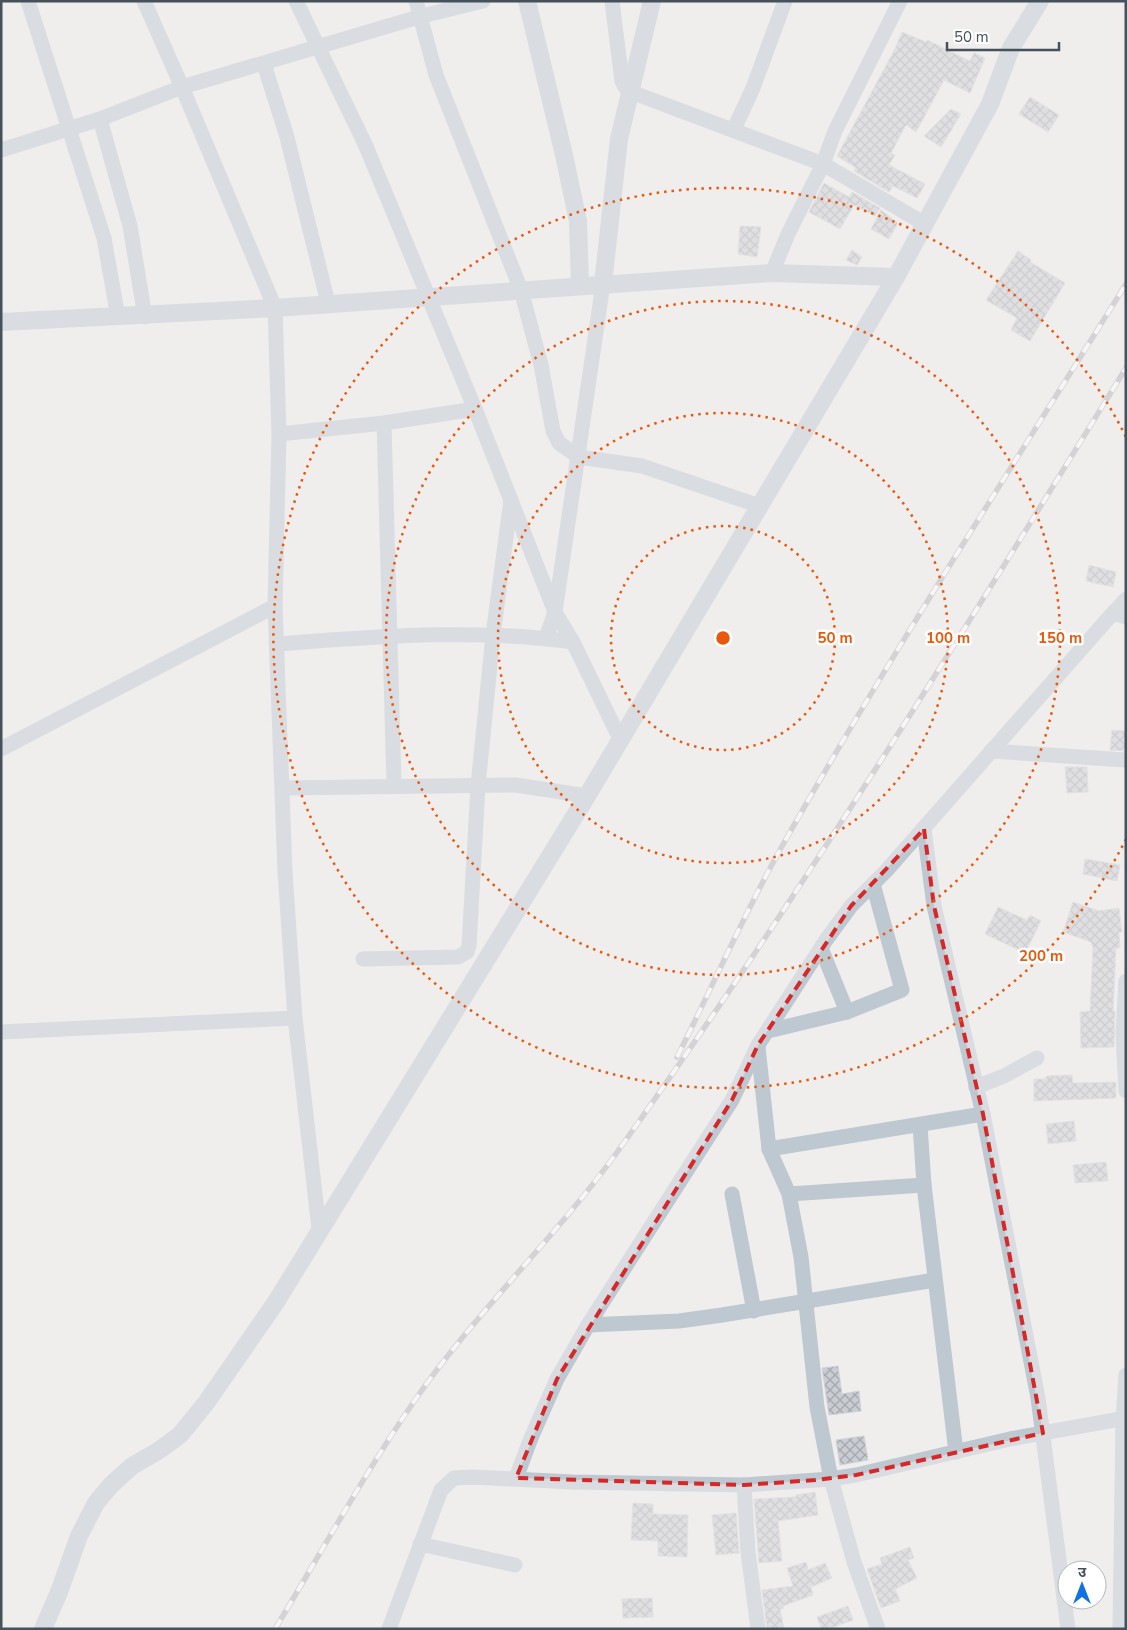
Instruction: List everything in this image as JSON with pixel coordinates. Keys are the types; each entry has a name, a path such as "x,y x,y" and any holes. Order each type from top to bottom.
{"street":[{"path":"28,1 104,238 118,317"},
{"path":"144,1 275,308 280,434 275,606 285,872 295,1018 319,1230"},
{"path":"296,1 365,144 512,498 555,612 573,642 620,739"},
{"path":"416,1 422,16 436,75 521,290 541,365 553,431 559,444 579,457 642,466 760,506"},
{"path":"1,150 100,119 182,87 422,16 483,1"},
{"path":"527,1 578,221 580,286"},
{"path":"612,1 622,81 631,92 734,129 822,164 925,224"},
{"path":"546,638 555,612 579,457 603,284 619,139 652,1"},
{"path":"734,129 753,88 785,1"},
{"path":"772,273 835,131 900,1"},
{"path":"43,1629 59,1592 78,1536 96,1503 111,1484 132,1466 158,1451 180,1435 196,1417 276,1302 587,796 896,277 990,104 1011,48 1040,1"},
{"path":"264,64 286,137 328,303"},
{"path":"100,119 130,226 145,317"},
{"path":"1,322 145,317 772,273 896,277"},
{"path":"280,434 384,423 475,409"},
{"path":"384,423 394,785"},
{"path":"363,959 458,957 467,952 471,928 478,786 492,635 512,498"},
{"path":"516,1478 530,1438 557,1379 588,1325 732,1100 758,1045 821,948 851,906 924,829 991,751 1119,615 1126,599"},
{"path":"1,749 275,606"},
{"path":"276,644 391,635 492,635 546,638 573,642"},
{"path":"991,751 1126,760"},
{"path":"282,788 394,785 525,786 587,796"},
{"path":"924,829 934,906 982,1114 1043,1433 1068,1629"},
{"path":"768,1031 847,1012 902,990 873,884"},
{"path":"821,948 847,1012"},
{"path":"1126,981 1123,1033 1126,1091"},
{"path":"1,1032 295,1018"},
{"path":"758,1045 769,1149 789,1194 801,1257 816,1407 831,1479 854,1562 878,1629"},
{"path":"976,1088 1004,1076 1037,1058"},
{"path":"769,1149 982,1114"},
{"path":"920,1125 924,1185 956,1452"},
{"path":"789,1194 924,1185"},
{"path":"732,1194 754,1311"},
{"path":"588,1325 679,1321 754,1311 805,1300 935,1280"},
{"path":"1120,1629 1126,1375"},
{"path":"389,1629 441,1490 454,1478 744,1485 831,1479 1043,1433 1124,1418"},
{"path":"744,1485 748,1552 758,1629"},
{"path":"420,1544 515,1565"}],"highlighted area":[{"path":"924,829 934,906 983,1114 1043,1433 856,1475 815,1480 744,1485 516,1478 557,1379 732,1100 758,1045 851,906"}],"building":[{"path":"902,32 926,42 927,40 970,61 974,53 985,58 970,93 944,80 916,132 906,125 891,153 895,155 889,165 925,184 917,198 893,186 889,192 854,171 856,168 837,156 895,49"},
{"path":"1030,97 1059,115 1048,132 1019,114"},
{"path":"951,109 961,114 941,147 924,136"},
{"path":"824,183 849,197 852,192 880,208 875,216 854,205 840,229 809,212"},
{"path":"881,210 898,223 889,239 871,229"},
{"path":"740,226 761,227 757,257 738,254"},
{"path":"852,250 862,257 857,265 846,260"},
{"path":"1018,251 1031,260 1030,262 1065,283 1030,341 1011,330 1017,318 986,300"},
{"path":"1089,565 1116,572 1113,587 1086,581"},
{"path":"1112,730 1126,731 1126,751 1110,750"},
{"path":"1065,767 1087,767 1088,792 1067,793"},
{"path":"1085,859 1120,865 1117,881 1083,874"},
{"path":"1073,902 1099,911 1119,908 1122,932 1119,932 1120,948 1116,948 1113,1011 1115,1011 1114,1047 1081,1048 1080,1012 1090,1011 1093,948 1091,942 1063,932"},
{"path":"998,907 1027,920 1030,915 1041,921 1025,953 985,934"},
{"path":"1072,1075 1073,1083 1116,1082 1116,1098 1034,1101 1034,1079 1045,1079 1047,1076"},
{"path":"1074,1121 1076,1141 1048,1144 1046,1124"},
{"path":"1106,1162 1108,1181 1075,1183 1073,1165"},
{"path":"838,1366 842,1394 859,1391 861,1411 829,1415 822,1368"},
{"path":"864,1436 868,1460 840,1465 836,1440"},
{"path":"815,1492 818,1515 778,1521 782,1561 759,1563 754,1499 796,1497 796,1495"},
{"path":"633,1503 653,1504 653,1514 688,1515 687,1557 658,1556 658,1541 631,1540"},
{"path":"736,1513 739,1553 716,1555 712,1515"},
{"path":"910,1547 914,1558 908,1560 917,1578 895,1589 900,1601 881,1608 867,1569 882,1564 880,1558"},
{"path":"806,1562 808,1570 825,1563 832,1578 811,1587 813,1595 783,1606 783,1609 780,1609 784,1629 767,1629 762,1590 793,1586 787,1568"},
{"path":"652,1598 653,1617 623,1618 622,1599"},
{"path":"848,1606 853,1620 828,1629 821,1629 817,1617"}],"railway":[{"path":"677,1057 767,874 822,776 907,634 1126,284"},
{"path":"275,1629 360,1485 415,1400 489,1305 594,1183 685,1056 751,959 879,764 1126,368"}]}
